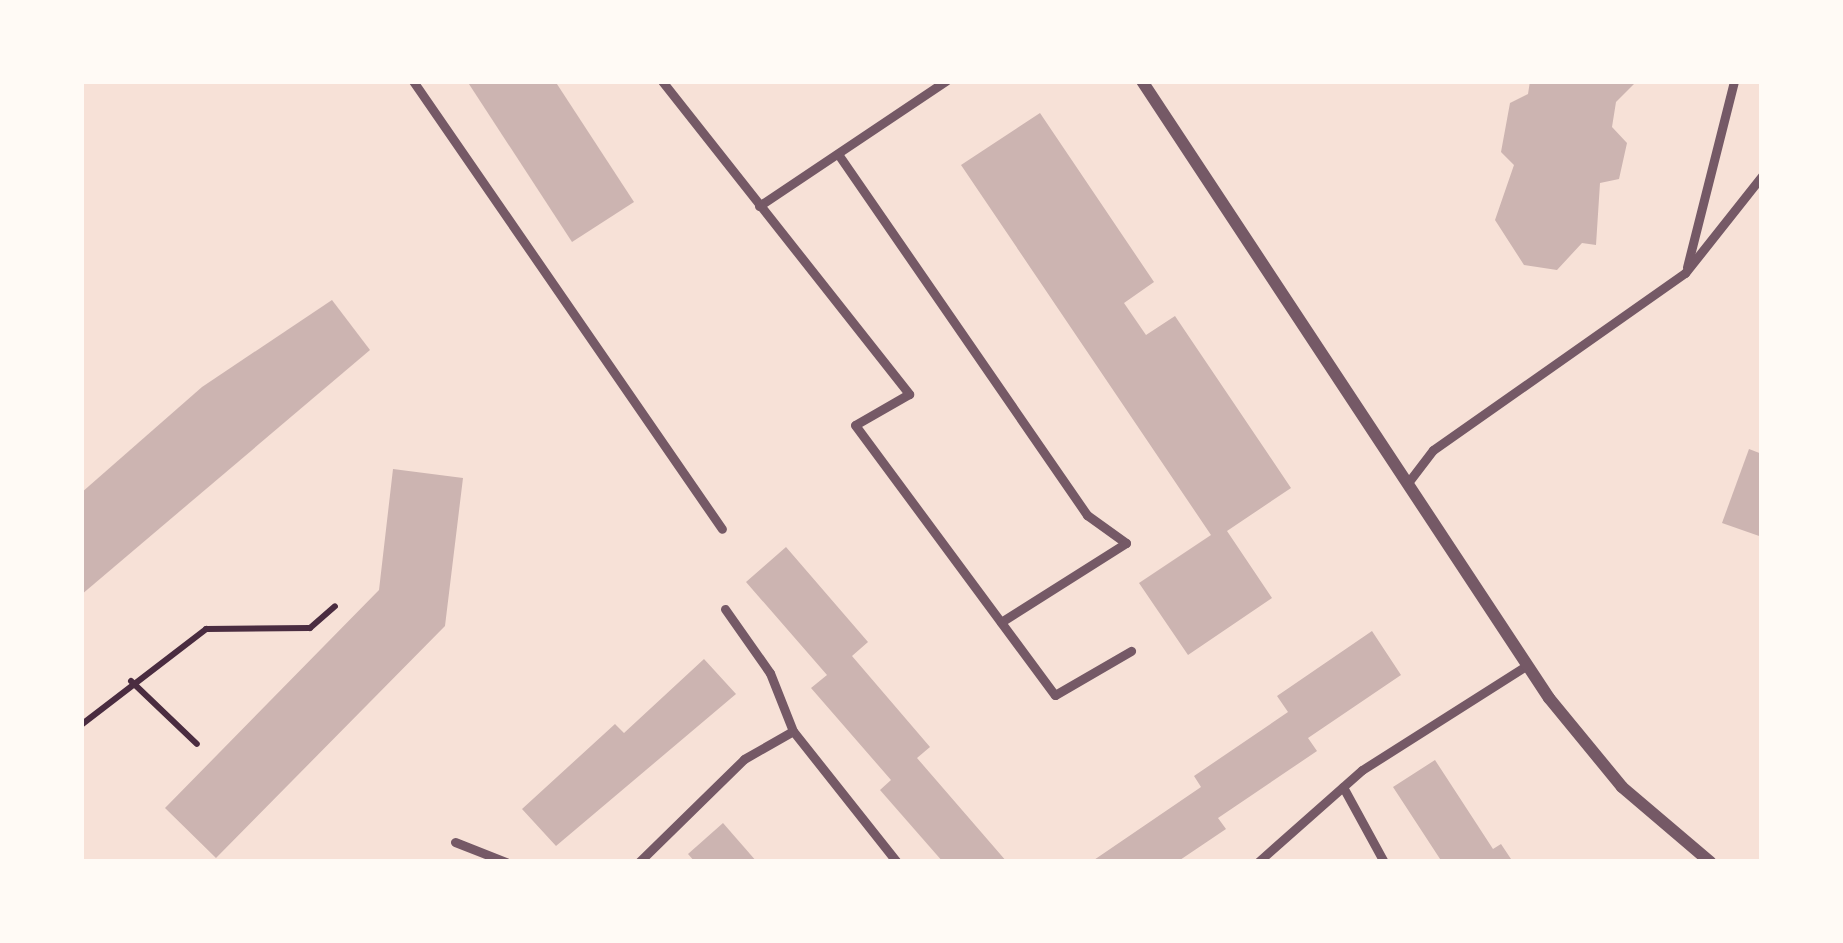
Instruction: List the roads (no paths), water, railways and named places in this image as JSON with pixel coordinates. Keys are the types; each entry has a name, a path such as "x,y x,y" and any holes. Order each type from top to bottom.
{"street":[{"path":"1142,81 1526,666 1622,788 1706,861"}],"lane":[{"path":"412,81 722,530"},
{"path":"662,81 910,394 855,425 1055,695 1131,651"},
{"path":"759,206 946,81"},
{"path":"1685,273 1734,81"},
{"path":"838,154 1087,515 1126,543 1001,622"},
{"path":"1406,485 1470,422 1685,273 1762,176"},
{"path":"724,609 770,673 793,731 897,862"},
{"path":"1258,862 1343,787 1526,666"},
{"path":"639,862 744,759 793,731"},
{"path":"1343,787 1384,862"},
{"path":"455,842 506,862"}]}
